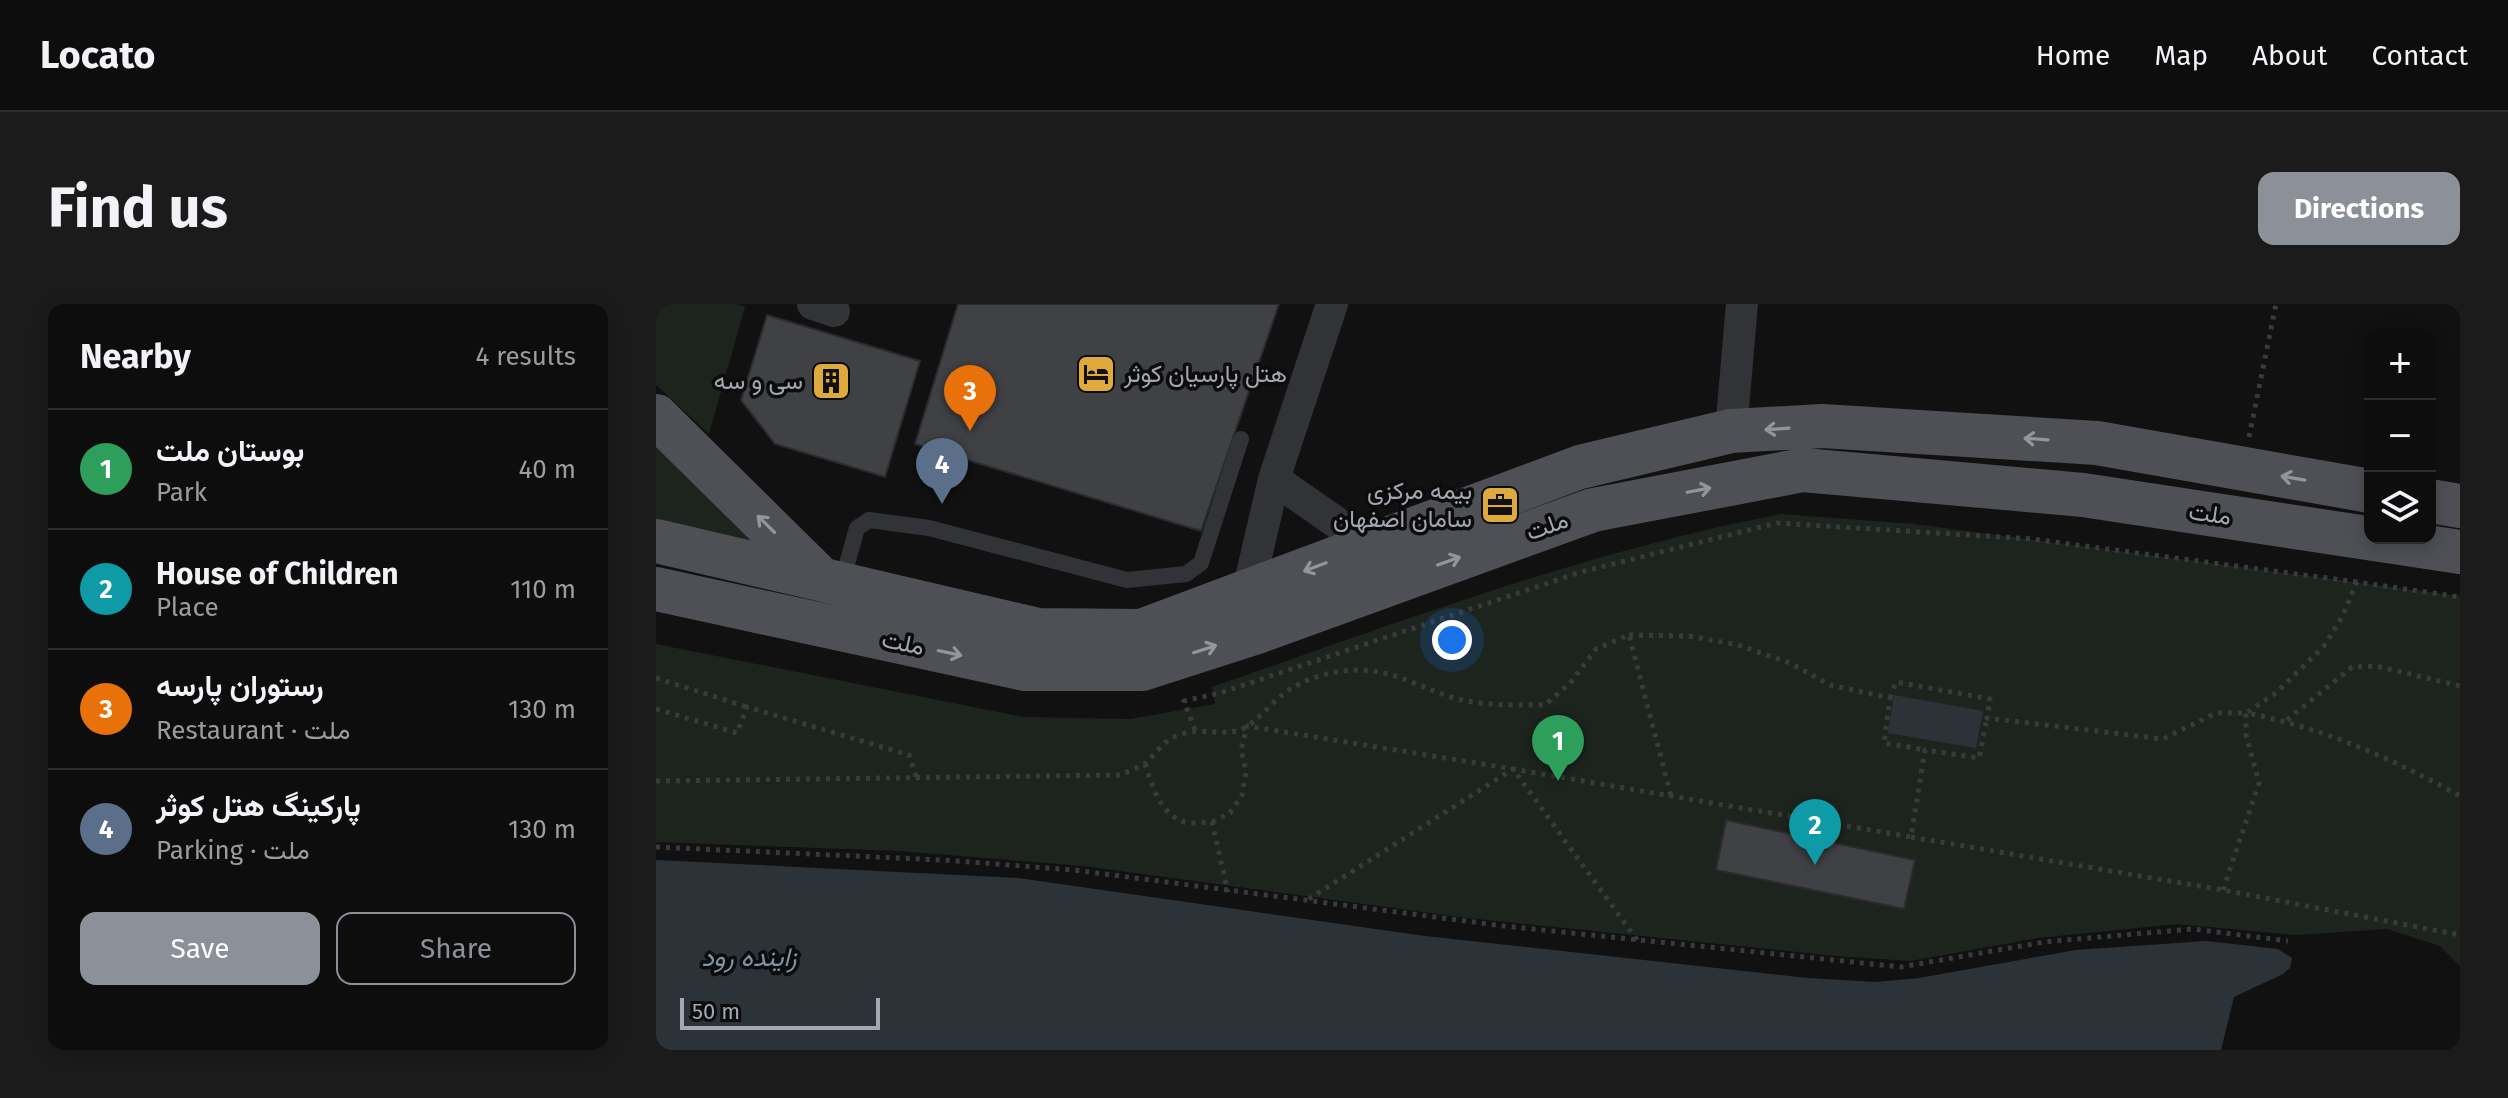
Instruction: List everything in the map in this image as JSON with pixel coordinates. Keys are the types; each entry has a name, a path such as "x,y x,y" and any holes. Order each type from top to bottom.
{"main road":[{"path":"656,416 831,581"},
{"name":"ملت","path":"656,541 1038,630 1141,631 1580,467 1731,431 1822,426 2097,443 2364,490"},
{"name":"ملت","path":"656,589 1025,669 1142,669 1257,632 1593,510 1803,470 2083,495 2460,552"},
{"path":"2436,502 2460,506"}],"street":[{"path":"1248,591 1274,479 1332,304"},
{"path":"1731,431 1742,304"},
{"path":"1274,479 1370,546"}],"lane":[{"path":"831,581 857,528 869,520 929,528 1127,580 1186,574 1201,563 1241,439"}],"path":[{"path":"2243,469 2276,304"},
{"path":"1195,730 1184,701 1220,693 1581,572 1777,523 2032,539 2460,597"},
{"path":"2246,713 2276,693 2324,646 2342,617 2357,582"},
{"path":"1629,635 1671,796"},
{"path":"656,781 1120,775 1145,764 1175,736 1213,729 1232,734 1247,726 1284,693 1328,673 1373,671 1415,682 1455,698 1501,705 1545,705 1571,682 1596,649 1629,635 1689,636 1738,645 1790,663 1830,685 1890,698"},
{"path":"2287,720 2352,667 2376,666 2460,686"},
{"path":"656,678 909,755 917,780"},
{"path":"1896,682 1990,699 1979,758 1884,743 1890,698 1896,682"},
{"path":"656,709 737,733 747,707"},
{"path":"1987,718 2163,739 2216,713 2246,713 2287,720 2403,765 2460,796"},
{"path":"2223,890 2259,783 2246,735 2246,713"},
{"path":"1247,726 2223,890 2460,935"},
{"path":"1145,764 1164,808 1184,822 1212,822 1230,813 1242,795 1246,772 1241,750 1247,726"},
{"path":"1911,837 1925,750"},
{"path":"1304,902 1513,769"},
{"path":"1513,769 1637,941"},
{"path":"1212,822 1228,892"},
{"path":"656,847 942,860 1074,870 1304,902 1637,941 1901,967 2044,942 2192,929 2288,941"}],"shaded area":[{"path":"656,304 735,304 745,307 709,434 656,385"},
{"path":"656,437 779,552 656,524"},
{"path":"1781,514 1914,524 2460,596 2460,966 2440,946 2387,929 2296,935 2177,924 2038,938 1910,961 1836,956 1467,918 1083,866 900,851 656,842 656,644 1023,717 1130,719 1215,704 1212,687 1494,590 1637,548"}],"water":[{"path":"1894,695 1983,711 1976,748 1888,733"},
{"name":"زاینده رود","path":"656,860 1018,878 1425,936 1808,978 1875,982 1919,978 2076,950 2206,941 2278,949 2292,958 2290,968 2283,974 2234,997 2221,1050 656,1050"}],"building":[{"name":"هتل پارسیان کوثر","path":"958,304 1279,304 1201,531 915,444"},
{"name":"سی و سه","path":"767,315 920,361 885,477 775,444 741,400"},
{"path":"1726,820 1915,860 1904,909 1716,870"}],"place":[{"name":"هتل پارسیان کوثر","path":"1096,374"},
{"name":"سی و سه","path":"831,381"},
{"name":"رستوران پارسه","path":"970,431"},
{"name":"پارکینگ هتل کوثر","path":"942,504"},
{"name":"بیمه مرکزی سامان اصفهان","path":"1500,505"},
{"name":"بوستان ملت","path":"1558,781"},
{"name":"House of Children","path":"1815,865"}]}
